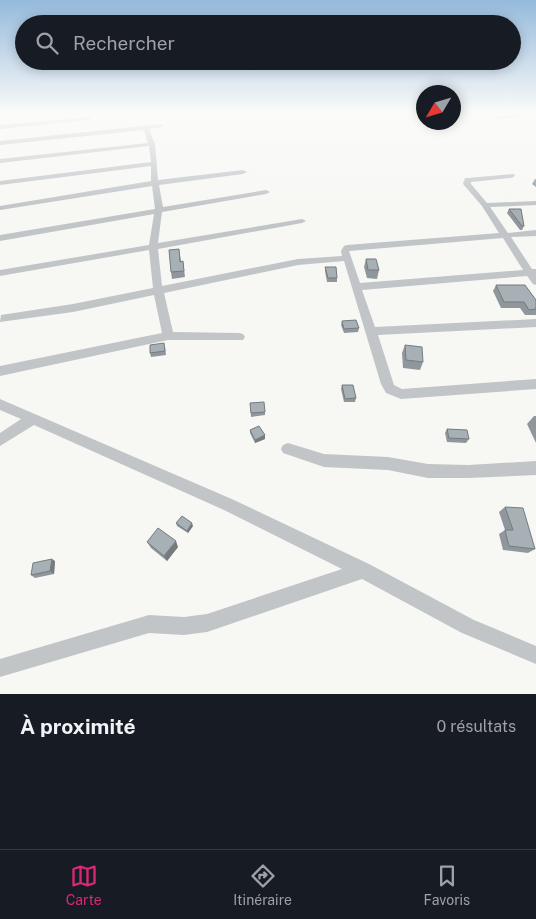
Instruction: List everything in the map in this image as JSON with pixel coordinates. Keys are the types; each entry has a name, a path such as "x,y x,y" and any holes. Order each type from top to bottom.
{"street":[{"path":"0,161 149,144"},
{"path":"152,144 159,210 153,246 158,290 168,336"},
{"path":"0,184 154,164"},
{"path":"0,208 155,183 243,172"},
{"path":"511,176 468,180 467,184 485,205 533,272 536,282"},
{"path":"0,238 266,192"},
{"path":"485,205 536,203"},
{"path":"0,273 302,221"},
{"path":"536,234 350,247 346,250 387,384 394,392 401,394 536,384"},
{"path":"1,319 73,308 298,262 347,258"},
{"path":"356,287 533,272"},
{"path":"371,331 536,323"},
{"path":"0,372 168,336 239,337"},
{"path":"0,404 56,427 229,506 363,570 468,627 536,655"},
{"path":"0,440 33,419"},
{"path":"288,449 329,463 384,463 425,471 453,472 536,468"},
{"path":"0,668 149,624 184,626 207,623 363,570"}],"building":[{"path":"509,209 521,209 524,226 522,226"},
{"path":"179,249 180,262 183,261 184,271 171,272 169,250"},
{"path":"366,259 376,259 379,270 368,270"},
{"path":"325,267 336,267 337,278 328,278"},
{"path":"496,285 525,285 536,300 536,309 529,310 524,302 504,302"},
{"path":"356,320 359,328 344,329 342,321"},
{"path":"164,343 165,351 150,353 150,345"},
{"path":"405,345 422,347 423,362 406,360"},
{"path":"342,385 353,385 356,398 345,399"},
{"path":"264,402 265,412 251,413 250,403"},
{"path":"259,426 265,435 255,440 250,430"},
{"path":"447,429 467,430 469,439 449,438"},
{"path":"505,507 523,508 535,549 509,546 505,530 513,530"},
{"path":"182,516 192,523 187,531 176,523"},
{"path":"158,528 176,541 164,556 147,542"},
{"path":"52,559 50,571 31,575 33,563"}]}
